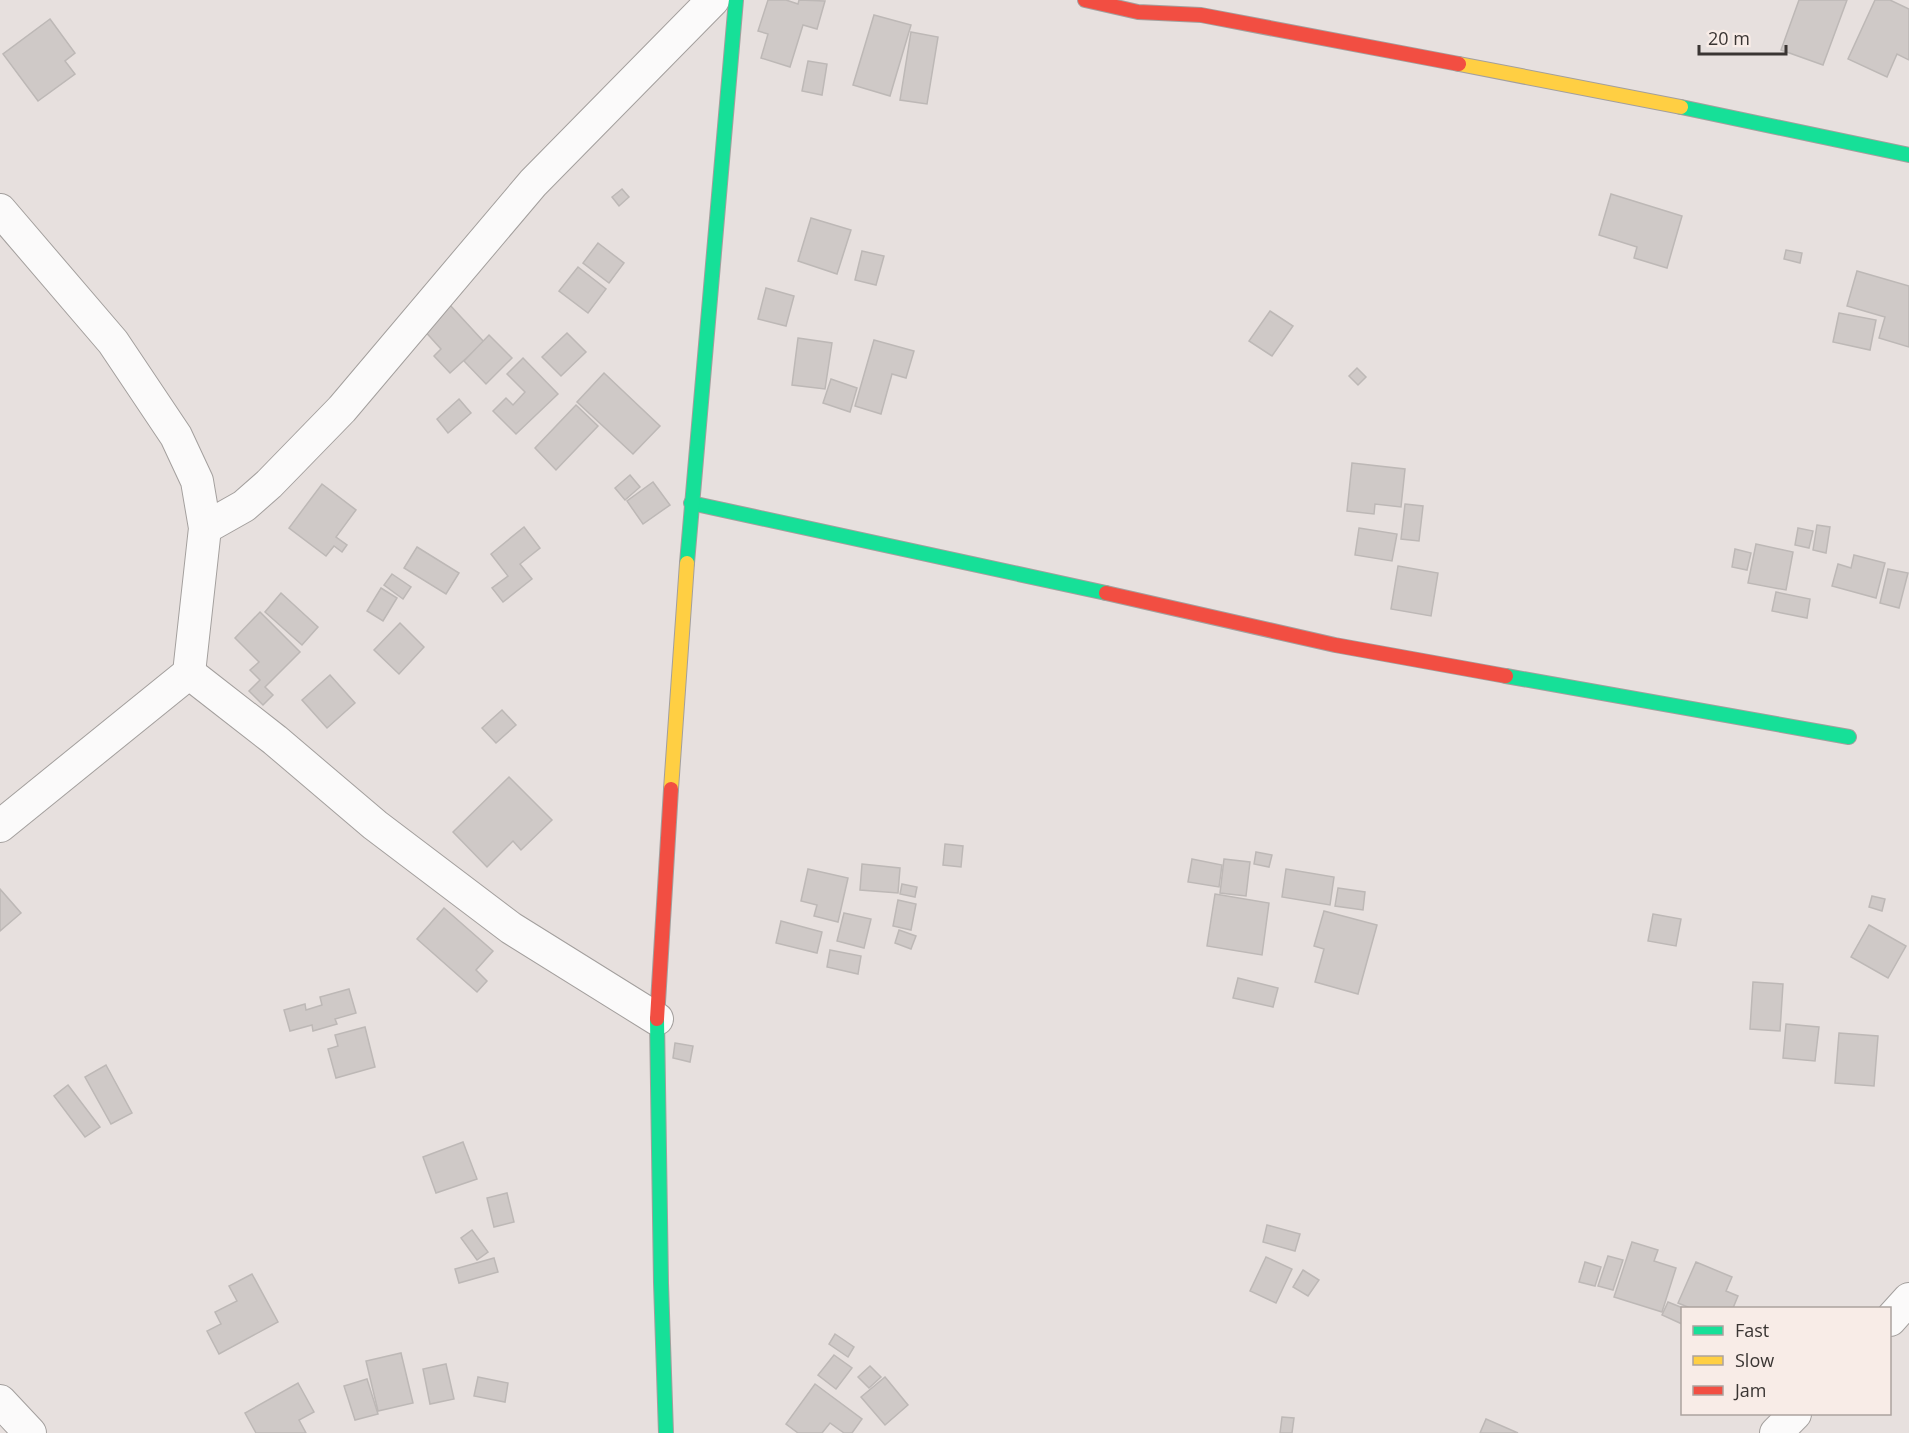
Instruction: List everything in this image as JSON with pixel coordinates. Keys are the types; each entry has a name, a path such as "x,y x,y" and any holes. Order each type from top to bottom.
{"street":[{"path":"205,528 244,506 269,484 342,409 533,183 713,0"},
{"path":"666,1433 657,1018 691,503 736,0"},
{"path":"1085,0 1138,12 1202,15 1636,97 1909,155"},
{"path":"0,210 113,342 176,436 197,481 205,528 189,673 0,826"},
{"path":"691,503 1335,645 1848,737"},
{"path":"189,673 275,740 375,825 511,928 657,1018"},
{"path":"1891,1319 1909,1299"},
{"path":"0,1401 30,1433"},
{"path":"1776,1433 1793,1415"}],"building":[{"path":"768,0 786,0 798,4 799,0 825,1 817,29 803,25 790,67 761,58 768,34 758,31"},
{"path":"1799,0 1847,0 1823,65 1781,50"},
{"path":"1875,0 1890,0 1909,9 1909,60 1897,54 1887,77 1848,59"},
{"path":"874,15 911,25 890,96 853,85"},
{"path":"50,19 75,53 65,61 75,74 38,101 3,54"},
{"path":"911,32 938,37 927,104 900,100"},
{"path":"808,61 827,64 822,95 802,91"},
{"path":"622,189 629,197 619,206 612,197"},
{"path":"1611,194 1682,216 1667,268 1634,258 1637,247 1599,235"},
{"path":"811,218 851,230 837,274 798,261"},
{"path":"598,243 624,263 609,283 583,263"},
{"path":"1786,250 1802,253 1800,263 1784,259"},
{"path":"862,251 884,256 876,285 855,280"},
{"path":"578,267 606,289 588,313 559,291"},
{"path":"1857,271 1909,286 1909,347 1879,338 1885,317 1847,306"},
{"path":"766,288 794,296 786,326 758,319"},
{"path":"449,304 484,342 450,373 434,356 441,349 422,328"},
{"path":"1270,311 1293,326 1272,356 1249,341"},
{"path":"1839,313 1876,320 1870,350 1833,342"},
{"path":"567,333 586,352 561,376 542,357"},
{"path":"489,335 512,358 486,384 464,361"},
{"path":"798,338 832,343 825,389 792,385"},
{"path":"874,340 914,351 906,378 892,374 881,414 855,406"},
{"path":"523,358 558,394 516,434 493,411 506,398 513,405 525,392 507,374"},
{"path":"1357,368 1366,377 1358,385 1349,376"},
{"path":"604,373 660,426 633,454 577,402"},
{"path":"831,379 857,388 850,412 823,403"},
{"path":"459,399 471,413 448,433 437,419"},
{"path":"576,405 598,426 556,470 535,448"},
{"path":"1352,463 1405,469 1401,507 1375,504 1374,514 1347,511"},
{"path":"630,475 640,487 625,500 615,488"},
{"path":"653,482 670,505 643,524 627,501"},
{"path":"322,484 356,510 336,537 347,545 342,552 334,546 326,556 289,528"},
{"path":"1405,504 1423,506 1419,541 1401,539"},
{"path":"1817,525 1830,527 1826,553 1813,550"},
{"path":"524,527 540,548 520,564 532,579 503,602 492,588 508,576 491,554"},
{"path":"1359,528 1397,534 1392,561 1355,555"},
{"path":"1798,528 1813,531 1809,548 1795,545"},
{"path":"1756,544 1793,552 1786,590 1748,583"},
{"path":"417,547 459,573 446,594 404,568"},
{"path":"1735,549 1751,553 1747,570 1732,567"},
{"path":"1854,555 1885,563 1876,598 1832,586 1838,564 1851,568"},
{"path":"1398,566 1438,573 1431,616 1391,609"},
{"path":"1888,569 1908,573 1899,608 1880,603"},
{"path":"392,574 411,587 403,599 384,585"},
{"path":"381,588 397,598 383,621 367,611"},
{"path":"1776,592 1810,599 1807,618 1772,611"},
{"path":"281,593 318,627 302,645 265,612"},
{"path":"260,612 300,652 265,687 273,695 263,705 249,691 260,680 250,670 259,662 235,638"},
{"path":"400,623 424,647 399,674 374,650"},
{"path":"330,675 355,703 327,728 302,700"},
{"path":"502,710 516,725 496,743 482,728"},
{"path":"509,777 552,820 521,850 513,841 487,867 453,832"},
{"path":"945,844 963,846 961,867 943,865"},
{"path":"1256,852 1272,855 1269,867 1254,864"},
{"path":"1192,859 1222,865 1219,887 1188,882"},
{"path":"1224,859 1250,862 1246,896 1220,893"},
{"path":"862,864 900,868 898,893 860,890"},
{"path":"808,869 848,878 838,922 814,916 817,905 801,901"},
{"path":"1286,869 1334,877 1330,905 1282,897"},
{"path":"902,884 917,887 915,897 900,894"},
{"path":"1338,888 1365,892 1363,910 1335,906"},
{"path":"0,889 21,913 0,931"},
{"path":"1215,894 1269,903 1262,955 1207,946"},
{"path":"1872,896 1885,899 1882,911 1869,907"},
{"path":"898,900 916,904 911,930 893,926"},
{"path":"444,908 493,951 476,970 487,981 477,992 417,939"},
{"path":"1324,911 1377,925 1358,994 1315,982 1324,949 1314,946"},
{"path":"844,913 871,919 864,948 837,941"},
{"path":"1653,914 1681,919 1676,946 1648,941"},
{"path":"781,921 822,932 817,953 776,943"},
{"path":"1869,925 1906,946 1888,978 1851,957"},
{"path":"899,930 916,936 911,949 895,943"},
{"path":"830,950 861,956 858,974 827,967"},
{"path":"1238,978 1278,988 1273,1007 1233,998"},
{"path":"1753,982 1783,984 1780,1031 1750,1029"},
{"path":"349,989 356,1013 335,1019 337,1024 313,1031 312,1025 290,1031 284,1010 305,1004 306,1010 322,1005 320,997"},
{"path":"1786,1024 1819,1027 1815,1061 1783,1058"},
{"path":"365,1027 375,1067 336,1078 328,1049 338,1046 335,1035"},
{"path":"1839,1033 1878,1036 1874,1086 1835,1083"},
{"path":"675,1043 693,1046 690,1062 673,1058"},
{"path":"106,1065 132,1113 111,1124 85,1077"},
{"path":"68,1085 100,1127 85,1137 54,1096"},
{"path":"463,1142 477,1179 436,1193 423,1157"},
{"path":"507,1193 514,1222 494,1227 487,1198"},
{"path":"1267,1225 1300,1234 1295,1251 1263,1242"},
{"path":"472,1230 488,1252 477,1260 461,1238"},
{"path":"1632,1242 1658,1250 1654,1261 1676,1268 1662,1312 1614,1297"},
{"path":"1608,1256 1623,1260 1613,1290 1598,1286"},
{"path":"1266,1257 1292,1269 1276,1303 1250,1291"},
{"path":"494,1258 498,1272 459,1283 455,1269"},
{"path":"1585,1262 1601,1267 1595,1286 1579,1282"},
{"path":"1696,1262 1732,1277 1726,1291 1738,1296 1733,1307 1688,1307 1678,1303"},
{"path":"1303,1270 1319,1280 1308,1296 1293,1287"},
{"path":"252,1274 278,1322 219,1354 207,1331 221,1324 215,1312 237,1301 229,1286"},
{"path":"1668,1302 1681,1307 1681,1324 1662,1315"},
{"path":"835,1334 854,1347 848,1357 829,1344"},
{"path":"401,1353 413,1403 378,1411 366,1361"},
{"path":"834,1355 852,1368 836,1389 818,1375"},
{"path":"446,1364 454,1399 430,1404 423,1369"},
{"path":"870,1366 881,1377 869,1388 858,1377"},
{"path":"478,1377 508,1383 505,1402 474,1396"},
{"path":"885,1377 908,1405 885,1425 861,1397"},
{"path":"367,1379 378,1414 355,1420 344,1386"},
{"path":"298,1383 314,1412 299,1420 306,1433 256,1433 245,1413"},
{"path":"815,1384 862,1419 852,1433 844,1433 830,1423 822,1433 798,1433 786,1424"},
{"path":"1282,1417 1294,1418 1292,1433 1280,1433"},
{"path":"1486,1419 1518,1433 1480,1433"}],"traffic: fast":[{"path":"687,563 736,0"},
{"path":"1681,107 1909,155"},
{"path":"691,503 1106,593"},
{"path":"1506,676 1849,737"},
{"path":"657,1019 666,1433"}],"traffic: slow":[{"path":"1459,64 1681,107"},
{"path":"671,789 687,563"}],"traffic: jam":[{"path":"1085,0 1138,12 1201,15 1459,64"},
{"path":"1106,593 1335,645 1506,676"},
{"path":"657,1019 671,789"}]}
